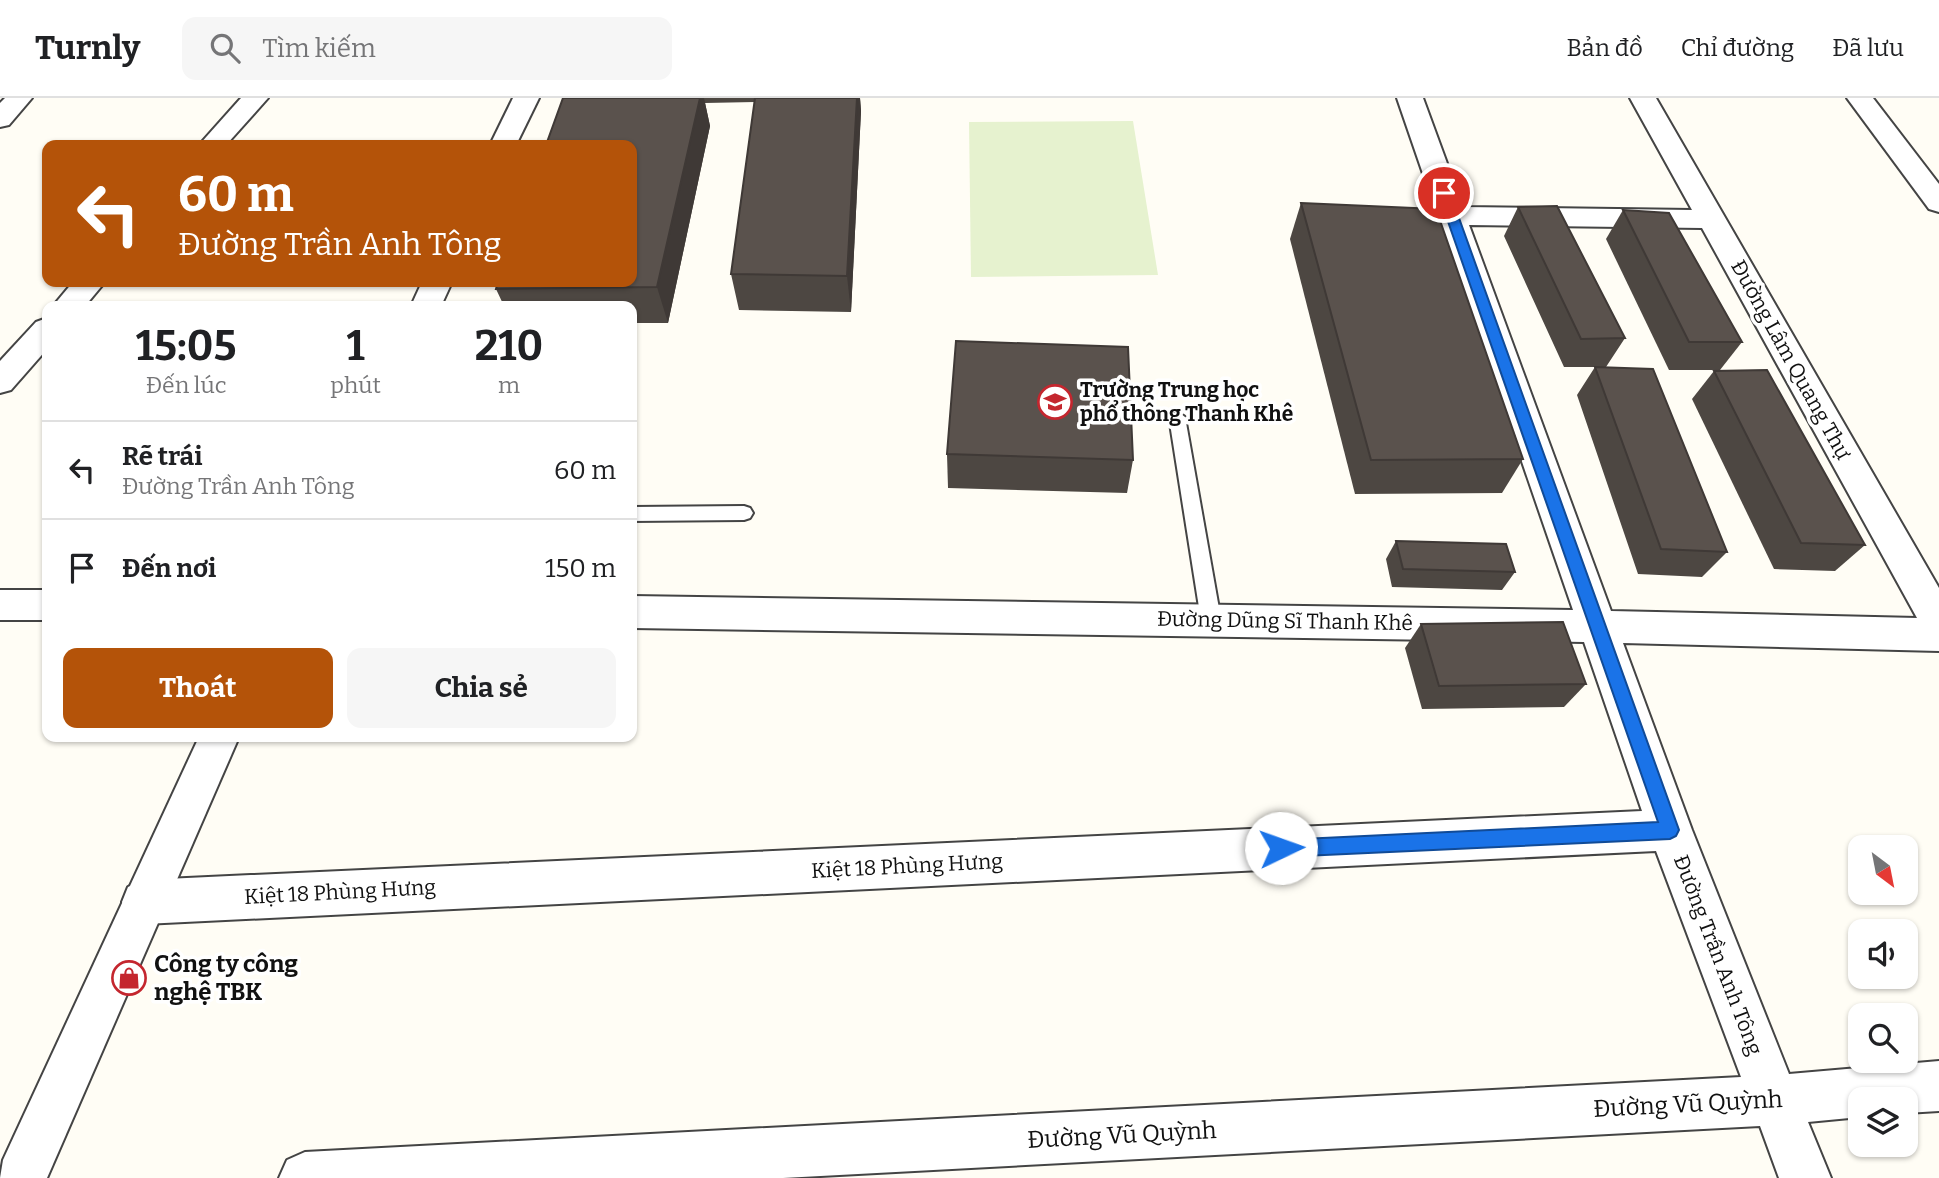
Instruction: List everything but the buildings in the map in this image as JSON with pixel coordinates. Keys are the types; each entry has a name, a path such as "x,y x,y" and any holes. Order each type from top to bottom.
{"street":[{"path":"0,119 19,98"},
{"path":"217,140 255,98"},
{"path":"505,140 526,98"},
{"name":"Đường Trần Anh Tông","path":"1410,98 1670,830 1805,1178"},
{"name":"Đường Lâm Quang Thự","path":"1643,98 1939,622"},
{"path":"1860,98 1939,203"},
{"path":"1452,216 1711,219"},
{"path":"73,301 85,287"},
{"path":"0,382 42,335"},
{"path":"0,605 42,605"},
{"name":"Đường Dũng Sĩ Thanh Khê","path":"637,612 1598,626 1939,635"},
{"path":"21,1178 217,742"},
{"name":"Kiệt 18 Phùng Hưng","path":"144,902 1670,830"},
{"name":"Đường Vũ Quỳnh","path":"305,1178 1775,1100 1939,1086"}],"lane":[{"path":"1177,417 1210,620"},
{"path":"637,514 744,513"}],"green space":[{"path":"1133,121 1158,275 971,277 969,122"}],"place":[{"name":"Trường Trung học phổ thông Thanh Khê","path":"1055,402"},
{"name":"Công ty công nghệ TBK","path":"129,978"}],"route":[{"path":"1281,848 1670,830 1444,193"}]}
